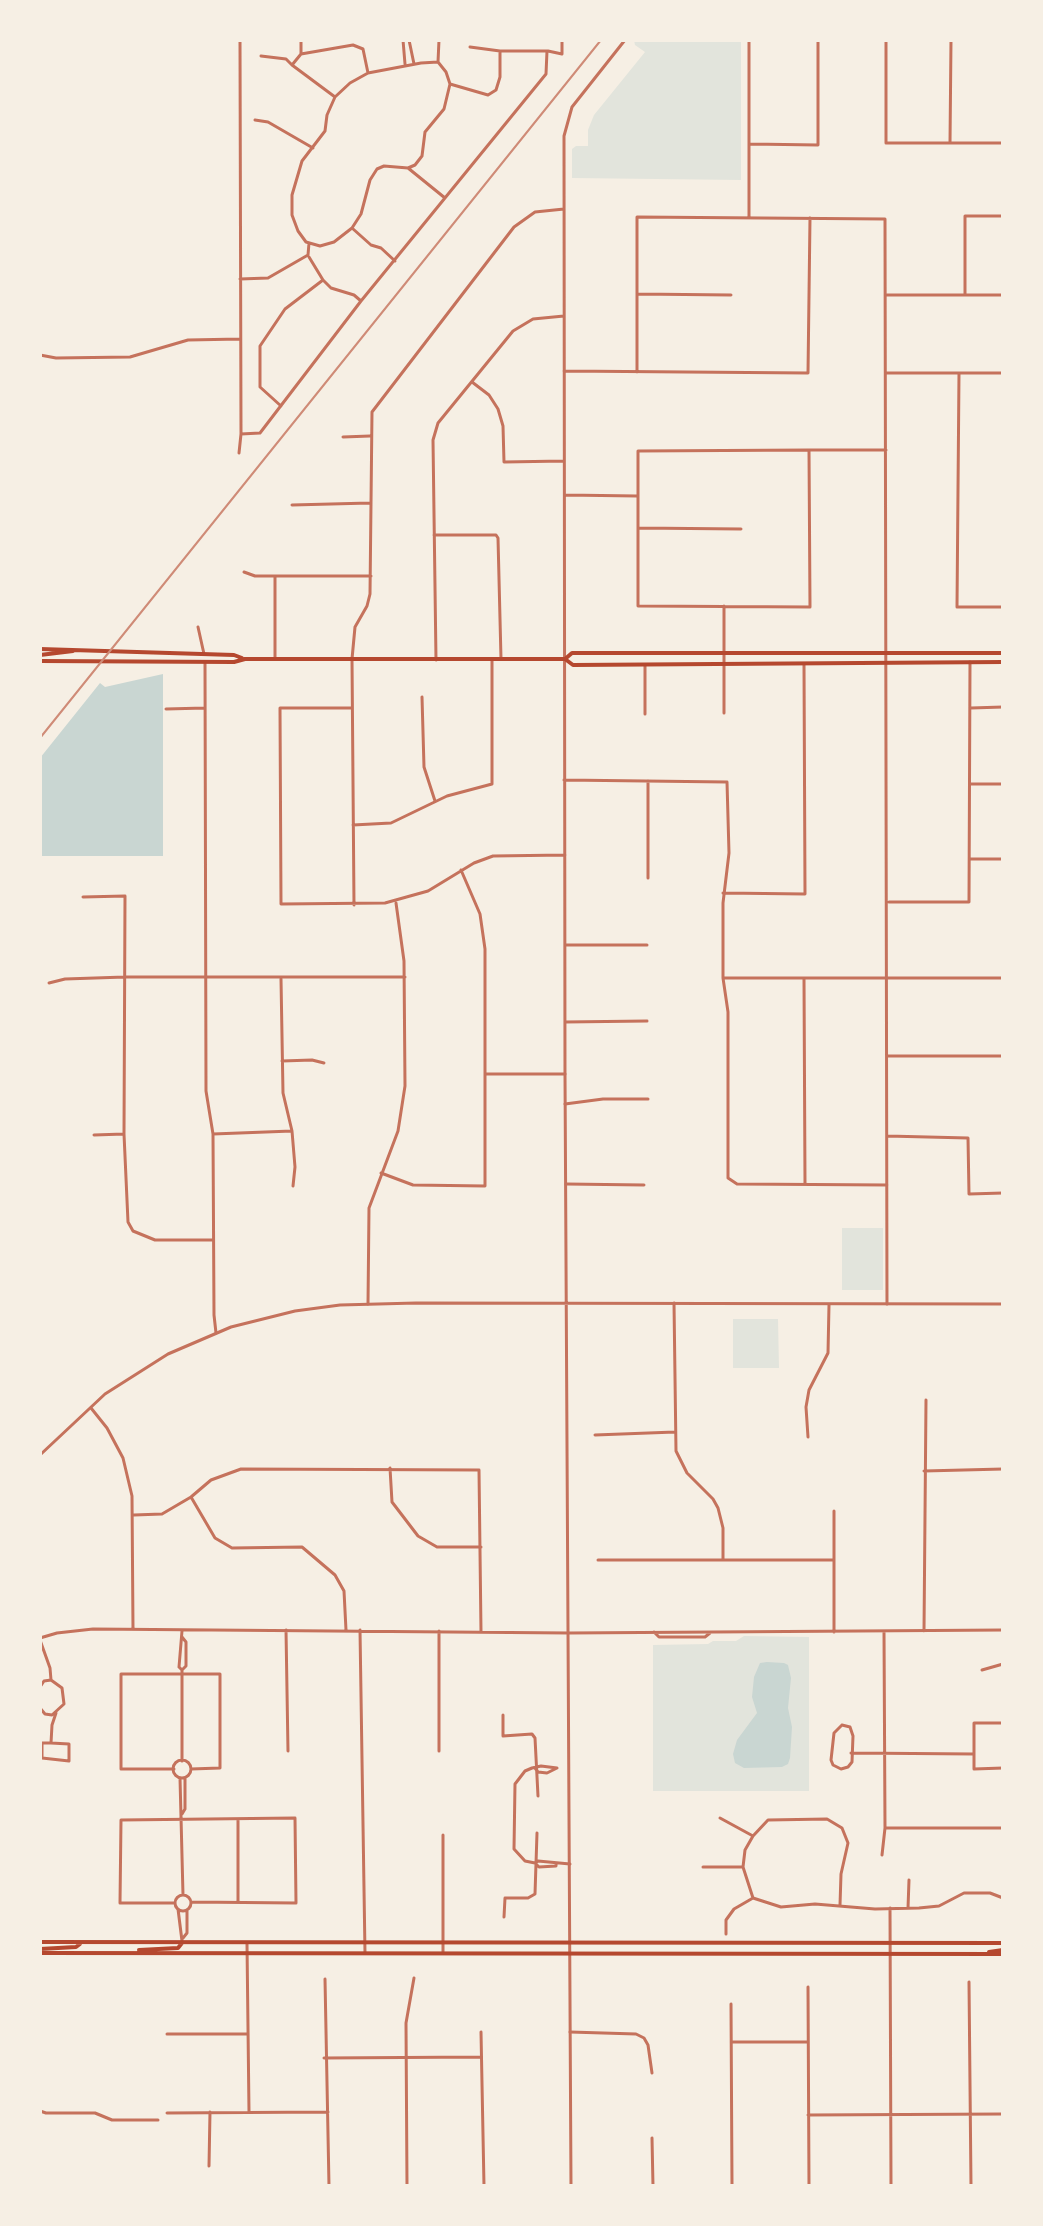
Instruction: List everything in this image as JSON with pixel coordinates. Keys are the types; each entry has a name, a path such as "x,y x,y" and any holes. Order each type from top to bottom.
{"main road":[{"path":"40,649 234,655 245,659"},
{"path":"40,658 79,650"},
{"path":"565,659 572,653 887,653 1003,658"},
{"path":"40,658 205,662 245,659 565,659 573,665 996,662 1003,658"},
{"path":"128,1952 178,1948 182,1940"},
{"path":"40,1942 1003,1943"},
{"path":"40,1951 76,1947 82,1943"},
{"path":"40,1951 570,1954 1003,1952"}],"street":[{"path":"239,453 240,40"},
{"path":"292,65 301,54 301,40"},
{"path":"403,40 405,65"},
{"path":"409,40 414,64"},
{"path":"438,62 368,73 350,83 335,97 327,115 325,131 302,161 292,195 292,215 298,232 309,243 320,246 334,242 352,228 361,214 372,174 384,166 408,168 422,156 425,132 444,109 450,84 438,62 439,40"},
{"path":"470,47 500,51 553,50 562,54 562,40"},
{"path":"571,2186 564,780 566,121 572,107 625,40"},
{"path":"749,40 749,218"},
{"path":"749,144 818,145 818,40"},
{"path":"886,40 886,143 1003,143"},
{"path":"950,143 951,40"},
{"path":"301,54 353,45 363,49 368,73"},
{"path":"450,84 479,94 488,95 496,90 500,77 500,51"},
{"path":"241,434 260,433 361,301 546,74 547,51"},
{"path":"261,56 286,59 335,97"},
{"path":"255,120 268,122 313,148"},
{"path":"408,168 445,198"},
{"path":"354,905 352,659 355,627 367,606 371,576 370,436 373,407 514,227 535,212 564,209"},
{"path":"965,295 965,216 1003,216"},
{"path":"637,372 637,217 885,219 887,1304"},
{"path":"564,371 808,373 810,218"},
{"path":"352,228 395,261"},
{"path":"309,243 308,255 323,280 331,288 354,295 361,301"},
{"path":"240,279 268,278 308,255"},
{"path":"281,406 260,387 260,346 285,309 323,280"},
{"path":"637,294 731,295"},
{"path":"887,295 1003,295"},
{"path":"436,660 433,440 438,423 519,326 543,317 564,316"},
{"path":"40,355 56,358 130,357 188,340 240,339"},
{"path":"886,373 1003,373"},
{"path":"959,373 957,607 1003,607"},
{"path":"471,381 489,395 498,409 503,426 504,462 564,461"},
{"path":"343,437 370,436"},
{"path":"809,450 810,607 638,606 638,451 809,450 887,450"},
{"path":"565,495 637,496"},
{"path":"292,505 370,503"},
{"path":"638,528 741,529"},
{"path":"434,535 496,535 500,543 501,659"},
{"path":"244,572 275,577 371,576"},
{"path":"275,577 275,659"},
{"path":"724,606 724,713"},
{"path":"198,627 204,654"},
{"path":"353,825 391,823 435,801 492,784 492,659"},
{"path":"205,662 206,1091 213,1134 216,1333"},
{"path":"888,902 969,902 970,662"},
{"path":"645,664 645,714"},
{"path":"723,893 805,894 804,664"},
{"path":"422,697 424,767 435,801"},
{"path":"971,708 1003,707"},
{"path":"166,709 205,708"},
{"path":"352,708 280,708 281,904 354,905 396,901 428,891 483,859 501,855 565,855"},
{"path":"564,780 727,782 729,853 723,893 723,978 728,1012 727,1174 730,1182 887,1185"},
{"path":"648,781 648,878"},
{"path":"970,784 1003,784"},
{"path":"970,859 1003,859"},
{"path":"381,1173 413,1185 485,1186 483,930 475,898 461,870"},
{"path":"83,897 125,896 126,1213 133,1231 155,1240 214,1240"},
{"path":"368,1304 367,1221 372,1194 398,1131 403,1109 405,977 396,901"},
{"path":"565,945 647,945"},
{"path":"49,983 65,979 125,977 405,977"},
{"path":"281,978 283,1093 292,1131 293,1186"},
{"path":"723,978 1003,978"},
{"path":"804,978 805,1184"},
{"path":"565,1022 647,1021"},
{"path":"887,1056 1003,1056"},
{"path":"282,1061 312,1060 324,1063"},
{"path":"485,1074 565,1074"},
{"path":"565,1104 603,1099 648,1099"},
{"path":"213,1134 292,1131"},
{"path":"94,1135 124,1134"},
{"path":"887,1136 968,1138 969,1194 1003,1193"},
{"path":"566,1184 644,1185"},
{"path":"674,1303 676,1451 682,1467 718,1508 723,1528 723,1560"},
{"path":"40,1455 90,1407 146,1367 216,1333 288,1312 368,1304 1003,1304"},
{"path":"808,1437 806,1407 809,1390 828,1353 829,1305"},
{"path":"924,1631 926,1400"},
{"path":"90,1407 107,1428 123,1458 130,1485 134,1515 133,1629"},
{"path":"595,1435 675,1432"},
{"path":"390,1468 392,1502 418,1536 437,1547 481,1547"},
{"path":"134,1515 162,1514 191,1497 211,1480 241,1469 479,1470 481,1632"},
{"path":"924,1471 1003,1469"},
{"path":"191,1497 215,1538 232,1548 302,1547 335,1575 344,1591 346,1630"},
{"path":"834,1511 834,1632"},
{"path":"598,1560 834,1560"},
{"path":"51,1680 40,1639 78,1630 569,1633 1003,1630"},
{"path":"286,1630 288,1751"},
{"path":"360,1630 365,1953"},
{"path":"182,1631 179,1641 182,1761"},
{"path":"439,1631 439,1751"},
{"path":"882,1855 885,1828 884,1631"},
{"path":"182,1637 186,1642 186,1666 182,1672"},
{"path":"179,1655 186,1655"},
{"path":"982,1670 1003,1664"},
{"path":"175,1903 120,1903 121,1820 182,1817 295,1818 296,1903 191,1902 183,1895 182,1817 180,1809 182,1778 191,1769 220,1768 220,1674 121,1674 121,1769 174,1769 182,1778"},
{"path":"40,1687 44,1681 51,1680 65,1694 64,1704 56,1713 52,1725 51,1743"},
{"path":"40,1708 52,1725"},
{"path":"45,1714 56,1713"},
{"path":"503,1715 504,1737 534,1735 538,1796"},
{"path":"1003,1723 974,1723 974,1769 1003,1768"},
{"path":"838,1726 847,1726 852,1730 851,1753 852,1762 848,1767 841,1769 833,1765 834,1733 838,1726"},
{"path":"42,1743 51,1743 69,1744 69,1761 42,1758 42,1743"},
{"path":"851,1753 974,1754"},
{"path":"174,1769 182,1761 189,1764 191,1769"},
{"path":"535,1768 540,1773 570,1768"},
{"path":"535,1768 519,1777 513,1795 514,1849 525,1861 570,1864"},
{"path":"720,1818 753,1836"},
{"path":"238,1819 238,1902"},
{"path":"753,1898 743,1867 745,1850 753,1836 768,1820 827,1819 842,1828 848,1843 841,1874 840,1905"},
{"path":"885,1828 1003,1828"},
{"path":"504,1917 505,1898 535,1895 537,1833"},
{"path":"443,1835 443,1953"},
{"path":"703,1867 743,1867"},
{"path":"908,1908 909,1880"},
{"path":"726,1934 726,1920 734,1909 753,1898 781,1907 840,1905 890,1908 939,1906 964,1893 990,1893 1003,1898"},
{"path":"182,1940 175,1903 176,1898 183,1895"},
{"path":"182,1940 187,1933 191,1902"},
{"path":"890,1908 891,2186"},
{"path":"178,1909 188,1909"},
{"path":"180,1928 186,1928"},
{"path":"247,1943 249,2112"},
{"path":"407,2186 406,2011 414,1978"},
{"path":"325,1979 324,2058 329,2112 329,2186"},
{"path":"969,1982 971,2186"},
{"path":"808,1987 809,2186"},
{"path":"731,2004 732,2186"},
{"path":"481,2032 484,2186"},
{"path":"570,2032 636,2034 644,2038 648,2045 652,2073"},
{"path":"167,2034 248,2034"},
{"path":"731,2042 808,2042"},
{"path":"324,2058 481,2057"},
{"path":"40,2111 95,2113 112,2120 158,2120"},
{"path":"209,2166 210,2112"},
{"path":"167,2113 329,2112"},
{"path":"808,2115 1003,2114"},
{"path":"652,2138 653,2186"}],"shaded area":[{"path":"634,40 741,40 741,180 572,178 572,149 588,146 588,130 594,115 645,52 635,45"},
{"path":"163,674 163,856 40,856 40,758 100,683 105,687"},
{"path":"842,1228 883,1228 883,1290 842,1290"},
{"path":"733,1319 778,1319 779,1368 733,1368"},
{"path":"744,1636 809,1637 809,1791 653,1791 653,1645 708,1644 713,1641 736,1641"},
{"path":"760,1663 788,1665 791,1678 788,1708 792,1727 790,1758 788,1764 782,1767 744,1768 735,1763 733,1754 737,1740 757,1713 752,1697 754,1677"}],"railway":[{"path":"40,738 601,40"}]}
